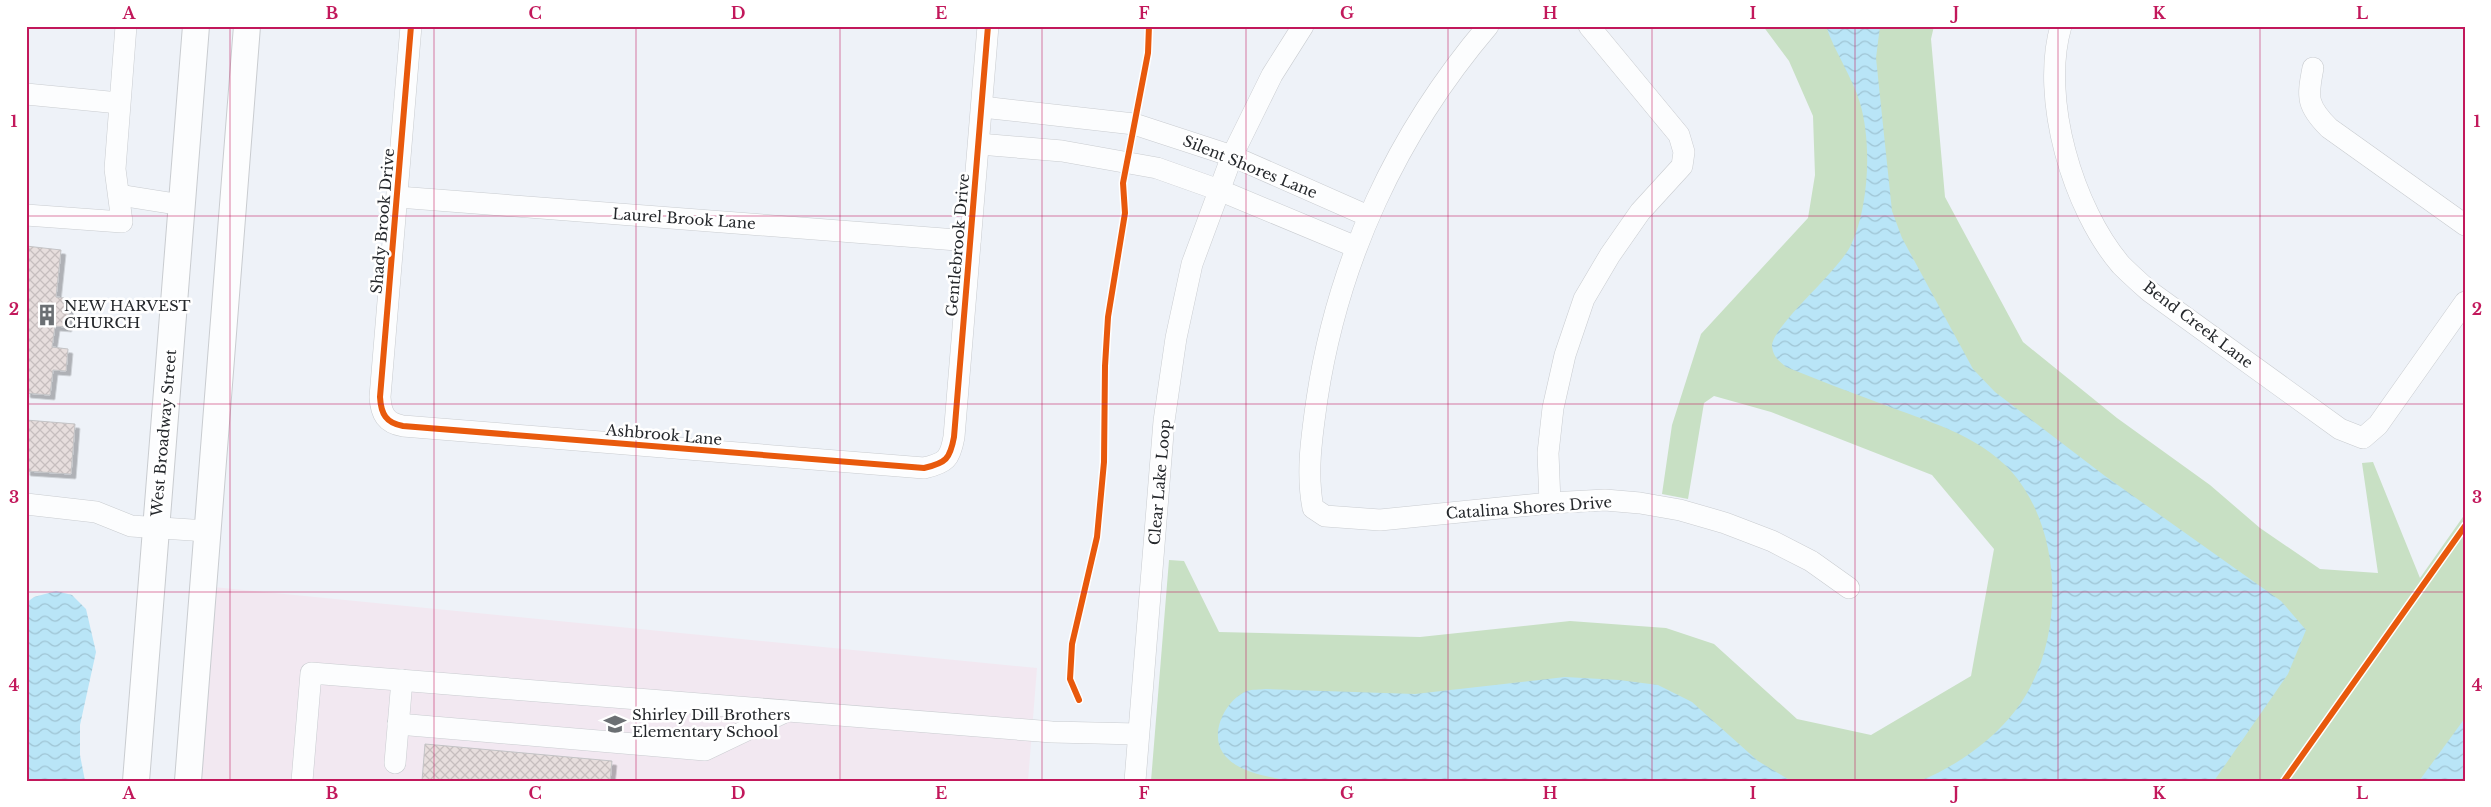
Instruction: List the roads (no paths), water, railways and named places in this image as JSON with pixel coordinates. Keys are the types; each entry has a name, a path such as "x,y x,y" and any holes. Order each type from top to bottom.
{"main road":[{"name":"West Broadway Street","path":"136,781 196,26"},
{"path":"188,781 247,26"}],"street":[{"path":"26,215 122,222 115,168 126,26"},
{"name":"Shady Brook Drive","path":"384,417 380,408 380,397 411,26"},
{"name":"Gentlebrook Drive","path":"944,462 951,453 954,437 988,26"},
{"name":"Clear Lake Loop","path":"1135,781 1164,421 1176,338 1192,264 1232,156 1272,75 1303,26"},
{"path":"979,144 1062,151 1148,167 1219,190 1356,247 1368,216 1399,153 1423,112 1459,60 1488,26"},
{"path":"1550,503 1548,453 1553,408 1565,355 1584,299 1610,254 1640,212 1682,166 1684,152 1679,135 1588,26"},
{"name":"Bend Creek Lane","path":"2061,26 2056,67 2056,107 2064,145 2086,208 2100,235 2121,264 2149,292 2332,423 2363,438 2378,425 2465,302"},
{"path":"2313,68 2308,93 2315,114 2329,128 2465,225"},
{"path":"26,94 119,103"},
{"name":"Silent Shores Lane","path":"982,107 1134,124 1232,156 1368,216"},
{"path":"119,196 182,205"},
{"name":"Laurel Brook Lane","path":"398,197 970,241"},
{"name":"Catalina Shores Drive","path":"1356,247 1337,308 1321,375 1312,435 1309,489 1313,508 1325,516 1380,520 1550,503 1605,500 1640,503 1680,510 1725,523 1772,541 1811,561 1849,588"},
{"name":"Ashbrook Lane","path":"384,417 393,424 403,426 914,468 924,468 944,462"},
{"path":"26,504 96,512 131,526 207,531"},
{"path":"302,781 311,673 1068,733 1138,734"},
{"path":"395,763 402,680"},
{"path":"398,724 704,750 788,711"}],"water":[{"path":"1826,26 1880,26 1876,58 1892,211 1902,238 1973,369 1995,392 2105,476 2281,601 2306,630 2288,674 2214,781 1919,781 1946,769 1984,743 2015,711 2031,685 2043,655 2050,623 2052,590 2050,557 2042,526 2029,496 2011,471 1998,458 1983,447 1950,430 1786,367 1774,353 1772,346 1775,337 1783,325 1834,269 1851,245 1862,212 1865,194 1867,155 1864,119 1857,93"},
{"path":"56,591 72,595 86,609 96,652 80,725 80,755 85,781 26,781 26,603 34,597"},
{"path":"1565,677 1619,680 1658,685 1692,702 1758,761 1791,781 1289,781 1253,773 1236,765 1223,753 1219,745 1219,727 1226,709 1239,695 1249,690 1415,694"},
{"path":"2465,718 2465,781 2419,781"}],"place":[{"name":"NEW HARVEST CHURCH","path":"47,315"},
{"name":"Shirley Dill Brothers Elementary School","path":"615,724"}]}
